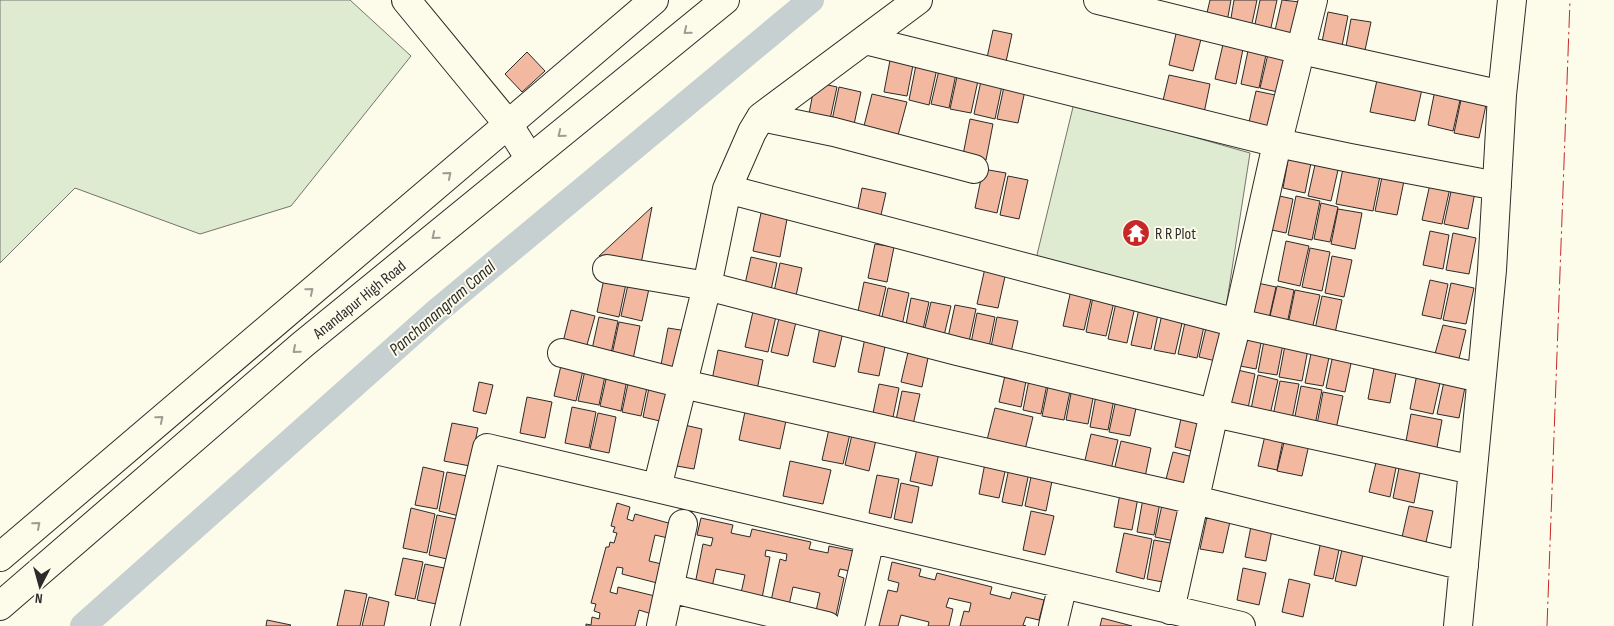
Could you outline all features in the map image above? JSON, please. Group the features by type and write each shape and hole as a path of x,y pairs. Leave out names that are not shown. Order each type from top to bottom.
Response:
{"street":[{"path":"406,0 508,124 530,159"},
{"name":"Anandapur High Road","path":"0,606 302,345 725,0"},
{"path":"657,488 707,286 727,189 752,132 761,117 918,0"},
{"path":"1098,0 1301,50 1502,95"},
{"path":"1170,610 1214,413 1313,0"},
{"path":"1458,626 1492,270 1502,95 1512,0"},
{"path":"0,557 508,124 648,2"},
{"path":"865,40 1278,143 1496,186"},
{"path":"761,117 834,132 974,169"},
{"path":"727,189 1237,323 1481,378"},
{"path":"607,269 707,286 957,351 1214,413 1473,470"},
{"path":"562,353 683,384 1195,500 1464,566"},
{"path":"446,626 487,448 1242,626"},
{"path":"661,626 683,524"},
{"path":"850,626 870,539"},
{"path":"1053,626 1063,584"},
{"path":"669,588 827,626"}],"green space":[{"path":"0,0 350,0 411,56 291,206 200,234 75,188 0,263"},
{"path":"1074,103 1250,153 1225,314 1034,267"}],"building":[{"path":"1210,0 1231,0 1227,22 1206,17"},
{"path":"1234,0 1257,0 1251,28 1230,24"},
{"path":"1260,0 1277,0 1270,32 1254,29"},
{"path":"1282,0 1300,2 1292,39 1274,35"},
{"path":"1328,12 1348,16 1341,51 1321,47"},
{"path":"1351,19 1371,22 1364,55 1345,52"},
{"path":"1178,25 1203,31 1193,71 1169,65"},
{"path":"993,30 1012,34 1004,71 985,67"},
{"path":"1224,40 1244,44 1236,84 1215,79"},
{"path":"1249,46 1267,50 1259,88 1241,84"},
{"path":"527,52 545,71 522,92 505,74"},
{"path":"1268,54 1289,58 1282,93 1260,88"},
{"path":"891,55 914,60 907,96 884,92"},
{"path":"917,60 938,64 929,105 909,100"},
{"path":"940,66 957,69 949,108 931,104"},
{"path":"958,72 979,76 971,113 950,109"},
{"path":"1169,75 1210,84 1203,118 1161,109"},
{"path":"982,76 1003,81 995,119 974,114"},
{"path":"1377,80 1422,89 1415,121 1370,112"},
{"path":"815,82 837,87 829,124 808,119"},
{"path":"1005,82 1026,86 1018,123 997,119"},
{"path":"839,87 861,92 853,129 831,125"},
{"path":"1435,90 1461,96 1453,131 1428,125"},
{"path":"1256,91 1280,96 1272,136 1247,131"},
{"path":"872,94 907,102 897,139 863,130"},
{"path":"1462,95 1487,100 1479,138 1454,133"},
{"path":"970,119 993,124 986,160 963,155"},
{"path":"1290,149 1313,153 1305,193 1283,188"},
{"path":"1317,156 1340,161 1331,201 1308,196"},
{"path":"1344,163 1381,171 1373,211 1336,204"},
{"path":"983,169 1006,173 997,213 975,208"},
{"path":"1383,172 1405,176 1397,215 1375,211"},
{"path":"1008,176 1028,180 1019,219 1000,215"},
{"path":"1430,184 1450,188 1442,224 1422,220"},
{"path":"1452,187 1475,192 1468,229 1444,224"},
{"path":"862,188 886,193 878,228 855,223"},
{"path":"1275,195 1293,199 1286,233 1267,229"},
{"path":"1296,196 1320,201 1312,240 1288,235"},
{"path":"1321,203 1338,207 1330,242 1314,239"},
{"path":"652,207 641,264 599,256"},
{"path":"1338,209 1362,213 1355,249 1331,244"},
{"path":"761,213 787,219 780,257 753,251"},
{"path":"1430,231 1449,235 1443,269 1423,265"},
{"path":"1453,233 1476,238 1469,274 1446,270"},
{"path":"1286,241 1309,246 1300,286 1278,281"},
{"path":"875,244 894,247 887,282 868,278"},
{"path":"1310,248 1330,252 1322,291 1302,287"},
{"path":"1332,256 1352,260 1344,297 1325,293"},
{"path":"751,257 777,263 769,299 743,293"},
{"path":"780,263 802,268 794,305 772,301"},
{"path":"985,268 1006,272 998,308 977,304"},
{"path":"605,274 627,279 619,317 597,312"},
{"path":"629,280 650,284 642,321 621,316"},
{"path":"1430,280 1448,284 1441,319 1422,315"},
{"path":"864,282 886,287 877,326 856,321"},
{"path":"1253,282 1276,287 1268,323 1245,318"},
{"path":"1451,283 1474,288 1466,324 1443,320"},
{"path":"1277,286 1294,290 1286,329 1268,325"},
{"path":"888,288 909,293 901,330 880,326"},
{"path":"1071,290 1092,295 1084,330 1063,326"},
{"path":"1295,290 1320,295 1311,334 1287,329"},
{"path":"1322,296 1342,300 1334,338 1314,334"},
{"path":"1093,297 1114,302 1106,336 1086,332"},
{"path":"911,298 929,302 922,334 905,330"},
{"path":"1117,298 1136,302 1127,343 1108,339"},
{"path":"931,302 951,306 943,340 923,336"},
{"path":"1140,304 1159,309 1151,349 1131,345"},
{"path":"955,305 976,309 968,346 947,342"},
{"path":"754,307 777,312 768,352 745,347"},
{"path":"571,310 595,316 585,352 562,346"},
{"path":"977,313 995,317 988,352 970,348"},
{"path":"1162,314 1183,319 1175,354 1154,350"},
{"path":"599,317 618,321 610,358 591,354"},
{"path":"997,317 1018,321 1010,357 990,352"},
{"path":"779,318 796,322 788,356 771,352"},
{"path":"1186,318 1205,322 1197,358 1178,354"},
{"path":"619,322 640,326 632,364 611,359"},
{"path":"1207,324 1227,328 1220,362 1199,357"},
{"path":"1443,325 1466,330 1457,367 1433,361"},
{"path":"820,327 843,332 835,367 813,362"},
{"path":"668,328 687,331 679,373 660,370"},
{"path":"1241,329 1263,333 1256,369 1235,365"},
{"path":"866,333 887,337 879,376 858,372"},
{"path":"1265,336 1284,339 1277,375 1258,372"},
{"path":"1286,340 1309,344 1302,381 1279,377"},
{"path":"1313,344 1331,348 1323,386 1305,383"},
{"path":"909,348 929,353 922,387 901,382"},
{"path":"718,350 763,360 756,395 711,385"},
{"path":"1334,350 1353,354 1345,392 1326,388"},
{"path":"1376,358 1398,363 1390,403 1368,399"},
{"path":"562,361 584,366 576,401 554,396"},
{"path":"586,366 606,371 599,405 578,401"},
{"path":"1233,369 1255,374 1247,413 1224,408"},
{"path":"1418,369 1442,374 1433,414 1410,409"},
{"path":"608,370 628,374 621,411 600,406"},
{"path":"1006,371 1027,376 1021,407 999,402"},
{"path":"630,374 649,378 641,416 622,412"},
{"path":"1030,375 1048,379 1041,414 1023,410"},
{"path":"1258,375 1278,380 1269,419 1250,414"},
{"path":"1050,377 1072,382 1064,420 1042,416"},
{"path":"1445,377 1466,382 1459,418 1437,414"},
{"path":"651,378 672,383 664,422 643,417"},
{"path":"1280,381 1299,384 1291,424 1272,421"},
{"path":"479,382 493,385 486,414 473,411"},
{"path":"1073,383 1095,388 1088,424 1066,420"},
{"path":"879,384 899,388 892,422 872,418"},
{"path":"1301,386 1322,390 1314,430 1293,426"},
{"path":"1097,390 1115,394 1108,430 1090,427"},
{"path":"902,391 920,394 912,429 895,425"},
{"path":"1323,392 1343,396 1335,434 1316,430"},
{"path":"1117,395 1138,399 1130,436 1109,432"},
{"path":"527,397 552,402 545,438 520,433"},
{"path":"572,407 596,412 589,448 565,443"},
{"path":"746,407 787,416 780,449 739,440"},
{"path":"995,408 1033,417 1024,454 986,444"},
{"path":"1183,409 1208,414 1200,453 1175,447"},
{"path":"598,413 616,417 609,453 590,449"},
{"path":"1411,414 1442,420 1435,458 1404,452"},
{"path":"831,420 852,425 843,464 822,460"},
{"path":"452,423 478,428 470,466 444,461"},
{"path":"680,424 702,429 694,469 671,465"},
{"path":"854,426 878,431 869,471 845,465"},
{"path":"1266,431 1284,435 1277,470 1258,466"},
{"path":"1091,434 1118,440 1110,474 1083,469"},
{"path":"1286,434 1310,440 1302,476 1277,471"},
{"path":"1121,441 1151,448 1144,482 1113,475"},
{"path":"918,444 940,448 932,486 910,481"},
{"path":"1173,452 1197,458 1188,493 1164,487"},
{"path":"1378,454 1398,458 1390,497 1369,492"},
{"path":"986,458 1007,463 999,498 979,494"},
{"path":"1401,458 1422,463 1414,503 1393,498"},
{"path":"790,461 831,470 823,504 783,496"},
{"path":"1010,463 1030,468 1022,506 1002,502"},
{"path":"423,467 444,472 437,509 415,505"},
{"path":"1033,467 1054,471 1046,511 1025,506"},
{"path":"447,472 467,476 459,516 439,511"},
{"path":"877,475 899,479 891,518 869,513"},
{"path":"901,483 919,487 912,523 894,519"},
{"path":"1121,488 1139,492 1132,530 1114,527"},
{"path":"1144,493 1161,497 1154,535 1137,532"},
{"path":"1164,496 1187,501 1179,542 1155,537"},
{"path":"617,503 630,507 627,519 633,521 635,514 676,525 672,539 655,535 649,561 666,565 661,584 622,574 623,568 617,567 610,592 617,594 618,587 659,597 655,615 639,610 635,626 586,626 586,624 591,625 592,617 599,619 600,613 594,611 596,604 591,603 606,547 609,547 610,542 614,543 617,533 613,532 615,527 611,526"},
{"path":"1409,506 1433,511 1424,551 1400,546"},
{"path":"411,508 435,514 427,553 403,548"},
{"path":"1031,511 1054,516 1045,555 1023,550"},
{"path":"1208,512 1231,517 1223,553 1200,549"},
{"path":"437,515 456,519 447,559 429,555"},
{"path":"701,518 733,525 731,533 750,537 752,529 811,542 809,549 828,553 829,546 858,552 854,572 840,569 838,576 844,578 836,615 816,611 820,593 793,587 789,605 771,601 780,559 786,561 787,554 766,550 765,556 770,557 762,598 741,593 745,575 716,569 712,587 695,584 703,544 711,546 713,538 697,535"},
{"path":"1252,521 1273,525 1266,561 1245,557"},
{"path":"1124,533 1152,539 1144,579 1116,572"},
{"path":"1154,540 1176,544 1168,583 1147,579"},
{"path":"1321,541 1340,545 1333,579 1314,575"},
{"path":"1343,545 1364,550 1356,586 1335,581"},
{"path":"403,558 423,562 415,599 395,595"},
{"path":"892,562 921,569 919,576 935,580 937,573 992,587 990,594 1010,599 1012,592 1044,600 1039,620 1026,617 1023,625 1026,626 960,626 964,611 969,612 971,603 949,598 946,607 953,609 949,626 928,626 929,622 901,615 898,626 879,626 888,590 897,592 899,583 888,580"},
{"path":"425,564 444,568 436,604 417,600"},
{"path":"1243,568 1266,573 1259,605 1237,600"},
{"path":"1289,579 1310,584 1303,617 1282,612"},
{"path":"345,590 367,594 360,626 337,626"},
{"path":"369,597 389,602 384,626 362,626"},
{"path":"1102,618 1132,626 1100,626"},
{"path":"267,620 291,625 266,626"}],"waterway":[{"name":"Panchanangram Canal","path":"83,626 436,312 811,0"}],"power":[{"path":"1547,626 1570,0"}],"place":[{"name":"R R Plot","path":"1136,233"}]}
